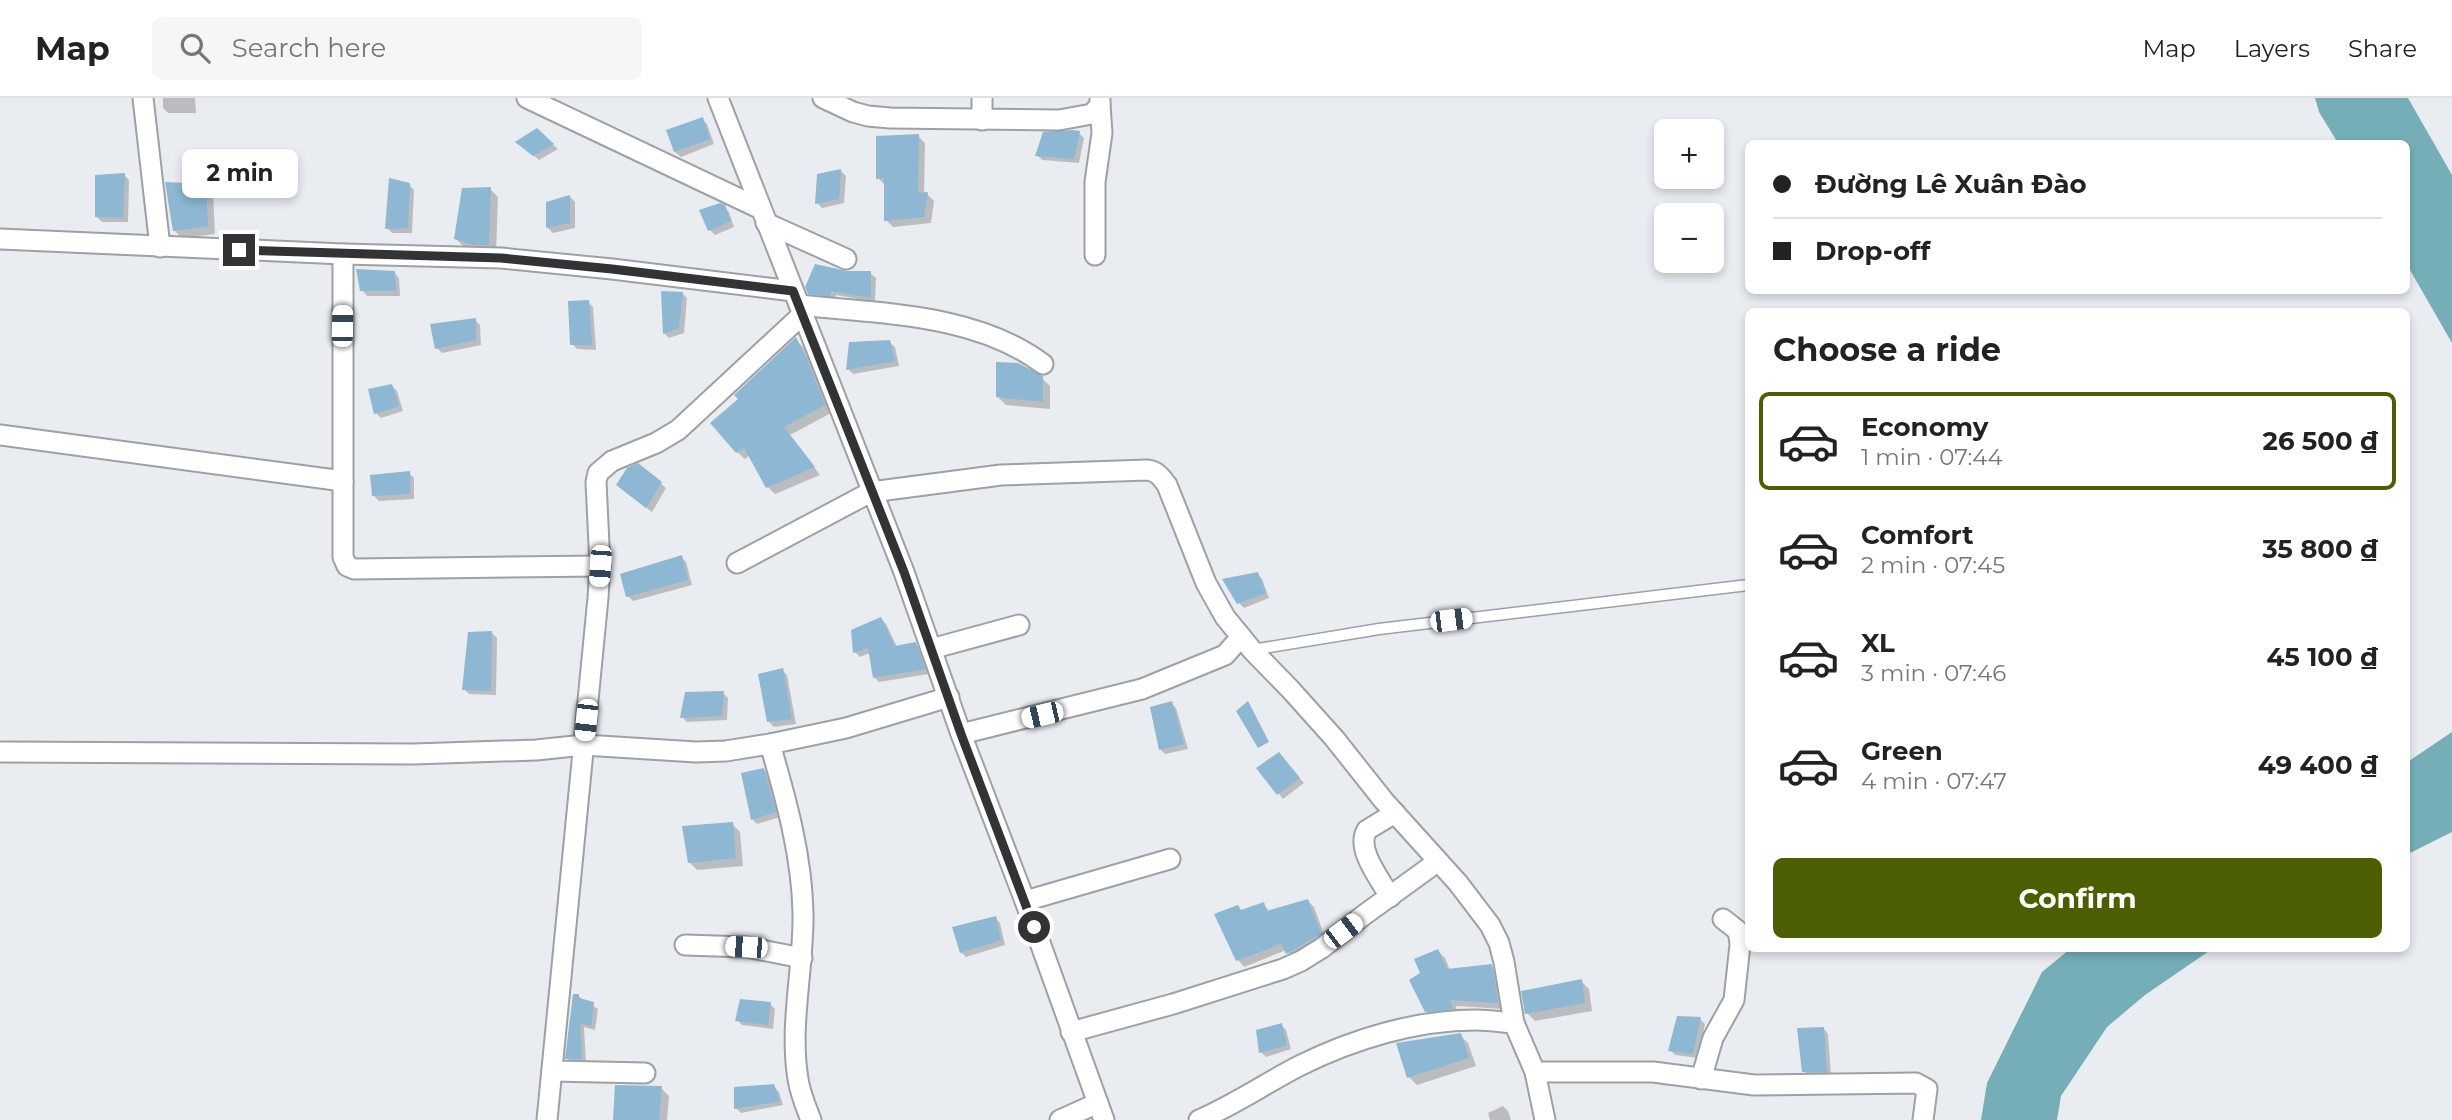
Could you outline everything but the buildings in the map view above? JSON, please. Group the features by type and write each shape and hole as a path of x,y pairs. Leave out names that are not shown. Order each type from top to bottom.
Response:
{"street":[{"path":"143,98 160,247"},
{"path":"527,98 764,216 846,260"},
{"path":"718,98 904,572 1101,1112 1060,1120"},
{"path":"823,98 854,105 868,116 982,120 1059,120 1092,114 1100,102"},
{"path":"982,98 982,120"},
{"path":"1096,255 1096,181 1102,133 1100,102"},
{"path":"0,239 501,258 612,269 798,304 951,323 1007,341 1025,350 1043,364"},
{"path":"343,254 342,481 344,561 350,569 600,566"},
{"path":"547,1120 600,566 596,482 598,473 612,461 656,443 678,430 798,304"},
{"path":"0,435 342,481"},
{"path":"737,563 872,492 1001,475 1153,471 1167,485 1212,595 1225,617 1334,738 1395,813 1458,883 1490,925 1499,943 1514,1023 1535,1072 1545,1120"},
{"path":"931,649 1019,625"},
{"path":"961,734 1142,689 1247,644"},
{"path":"0,752 414,754 536,750 584,745 696,752 770,744 846,728 949,698"},
{"path":"770,744 786,798 802,887 802,958 794,1026 797,1078 811,1120"},
{"path":"1390,897 1367,856 1363,842 1367,830 1395,813"},
{"path":"1025,901 1170,859"},
{"path":"1071,1032 1283,970 1322,948 1437,862"},
{"path":"1701,1079 1713,1038 1734,999 1739,936 1737,930 1723,919"},
{"path":"685,945 746,947 802,958"},
{"path":"1199,1120 1300,1065 1378,1035 1430,1023 1477,1020 1514,1023"},
{"path":"552,1071 645,1073"},
{"path":"1535,1072 1641,1072 1754,1085 1916,1083 1927,1089 1923,1120"}],"lane":[{"path":"1247,644 1745,585"}],"water":[{"path":"2315,98 2408,98 2452,175 2452,343 2410,270 2410,140 2336,140 2319,112"},
{"path":"2452,732 2452,832 2410,853 2410,760"},
{"path":"2066,952 2208,952 2145,995 2107,1027 2061,1096 2057,1120 1981,1120 1987,1083 2042,972"}],"route":[{"path":"239,250 501,258 793,291 904,572 961,734 1034,927"}]}
